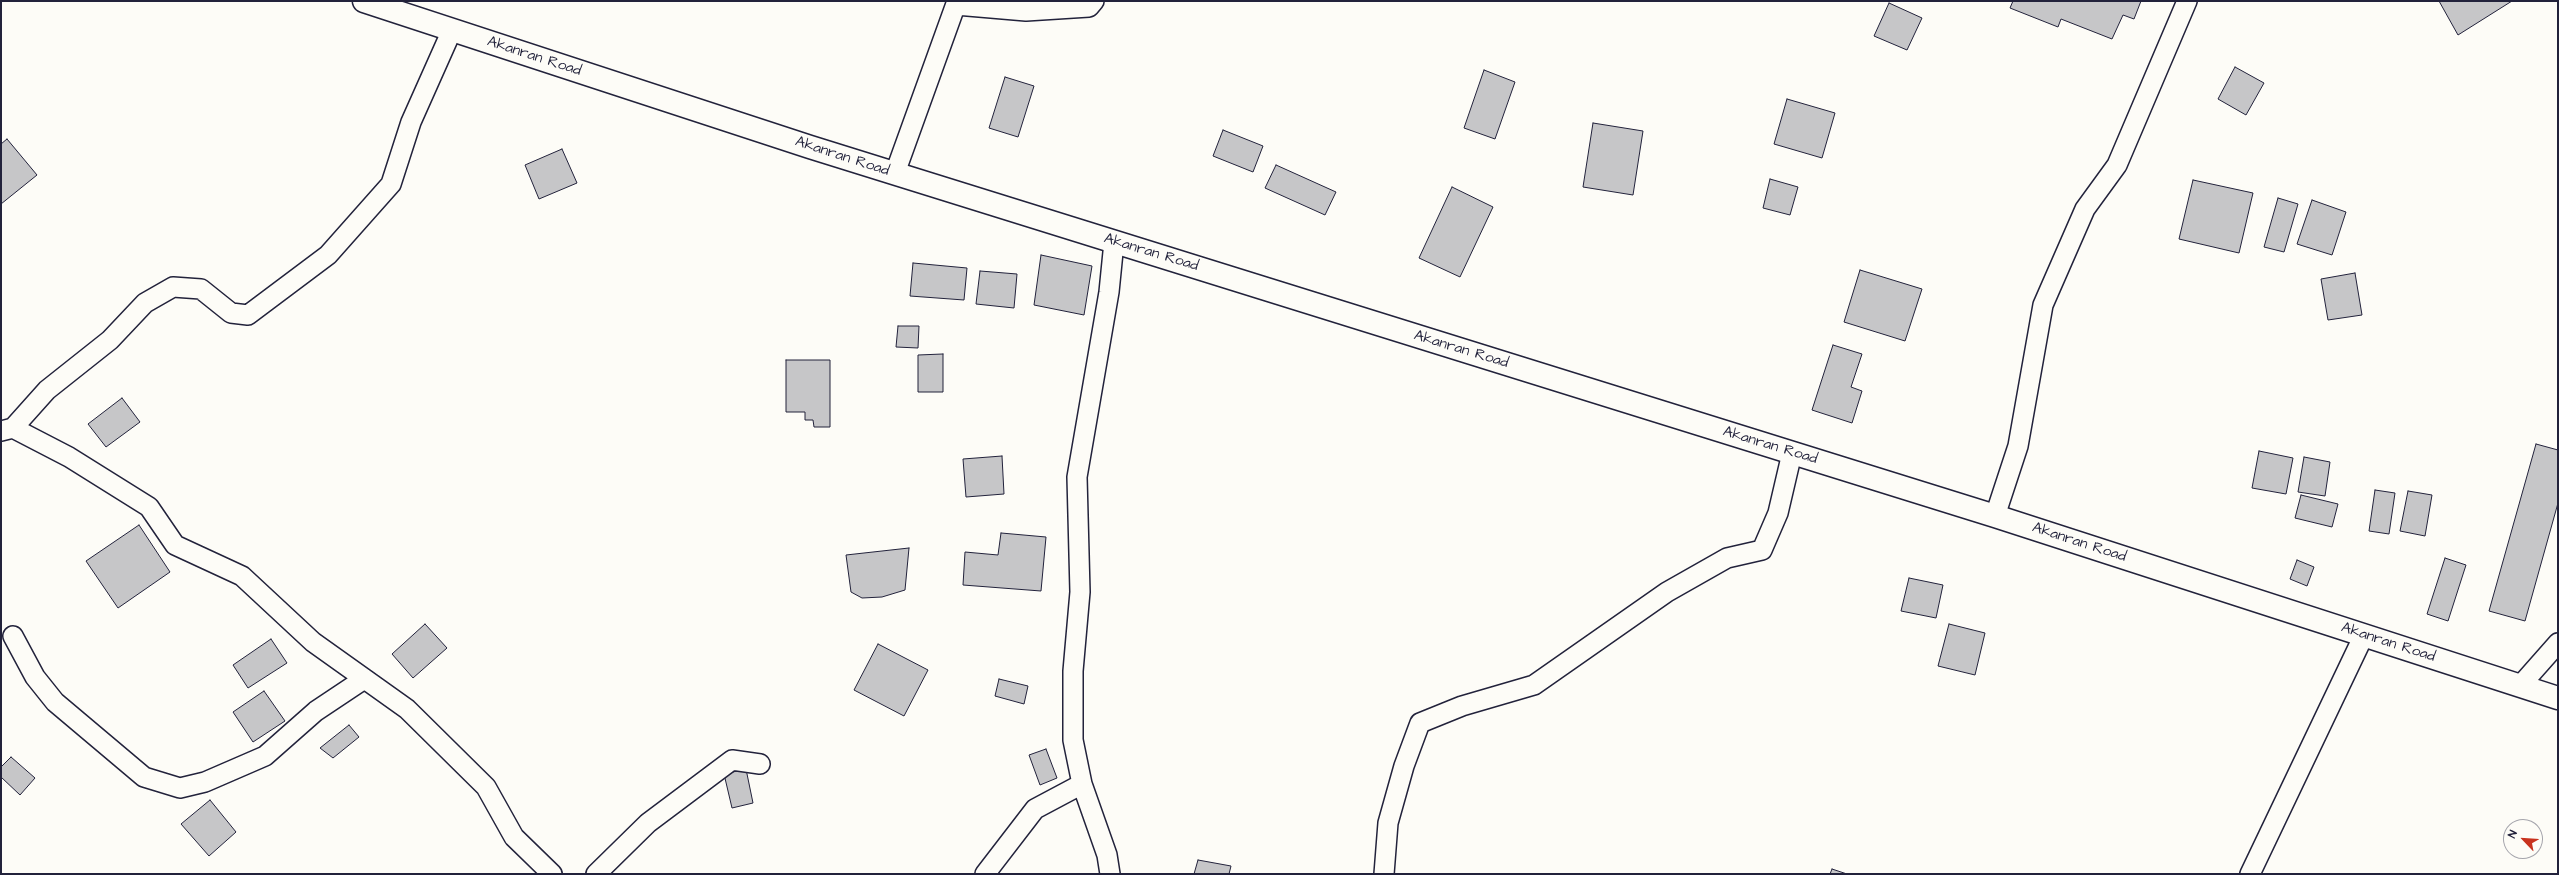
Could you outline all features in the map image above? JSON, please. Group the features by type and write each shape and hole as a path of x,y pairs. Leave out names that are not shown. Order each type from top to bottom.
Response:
{"main road":[{"name":"Akanran Road","path":"364,1 895,173 1995,516 2558,698"}],"street":[{"path":"895,173 957,3 1026,11 1089,7 1094,1"},
{"path":"1995,516 2018,446 2042,305 2085,209 2117,165 2187,1"},
{"path":"452,30 411,122 390,184 328,255 248,315 231,313 201,289 173,287 145,303 110,340 47,390 7,429 69,457 149,507 175,546 242,576 313,642 406,709 486,787 514,837 552,874"},
{"path":"1110,874 1107,855 1082,784 1072,740 1073,671 1080,592 1077,477 1109,292 1114,242"},
{"path":"1384,874 1388,823 1404,766 1420,723 1462,706 1534,685 1667,592 1727,558 1762,550 1778,513 1792,453"},
{"path":"2250,874 2364,635"},
{"path":"14,636 36,677 55,702 144,777 180,788 204,782 265,756 316,711 364,679"},
{"path":"2520,686 2558,643"},
{"path":"596,874 648,823 732,760 760,764"},
{"path":"985,874 1035,808 1082,784"}],"building":[{"path":"2013,1 2141,1 2134,19 2123,15 2112,39 2061,19 2058,27 2010,8"},
{"path":"2439,1 2512,1 2458,35"},
{"path":"1889,3 1922,18 1907,50 1874,36"},
{"path":"2235,67 2264,83 2246,115 2218,99"},
{"path":"1484,70 1515,82 1495,139 1464,128"},
{"path":"1005,77 1034,86 1018,137 989,128"},
{"path":"1787,99 1835,113 1822,158 1774,144"},
{"path":"1593,123 1643,131 1633,195 1583,187"},
{"path":"1223,130 1263,146 1253,172 1213,156"},
{"path":"7,139 37,175 1,204 1,144"},
{"path":"562,149 577,183 539,199 525,165"},
{"path":"1276,165 1336,192 1325,215 1265,188"},
{"path":"1770,179 1798,187 1790,215 1763,208"},
{"path":"2193,180 2253,193 2239,253 2179,239"},
{"path":"1452,187 1493,207 1460,277 1419,258"},
{"path":"2278,198 2298,204 2284,252 2264,247"},
{"path":"2312,200 2346,212 2332,255 2297,244"},
{"path":"1041,255 1092,266 1084,315 1034,305"},
{"path":"913,263 967,268 964,300 910,296"},
{"path":"1860,270 1922,289 1905,341 1844,322"},
{"path":"980,271 1017,274 1014,308 976,304"},
{"path":"2355,273 2362,315 2328,320 2321,279"},
{"path":"898,326 919,326 918,348 896,347"},
{"path":"1833,345 1862,354 1851,387 1862,391 1852,423 1812,410"},
{"path":"943,354 943,392 918,392 918,355"},
{"path":"786,360 830,360 830,427 814,427 813,420 805,420 805,412 786,412"},
{"path":"122,398 140,422 106,447 88,424"},
{"path":"2536,444 2558,450 2558,503 2525,621 2489,611"},
{"path":"2259,451 2293,458 2286,494 2252,488"},
{"path":"1002,456 1004,494 966,497 963,459"},
{"path":"2304,457 2330,462 2325,496 2298,492"},
{"path":"2375,490 2395,493 2389,534 2369,531"},
{"path":"2408,491 2432,495 2425,536 2400,531"},
{"path":"2301,495 2338,504 2332,527 2295,518"},
{"path":"139,525 170,572 118,608 86,561"},
{"path":"1001,533 1046,537 1041,591 963,585 965,552 998,555"},
{"path":"909,548 905,590 882,597 862,598 851,592 846,555"},
{"path":"2445,558 2466,565 2448,621 2427,614"},
{"path":"2297,560 2314,567 2307,586 2290,579"},
{"path":"1909,578 1943,585 1936,618 1901,611"},
{"path":"425,624 447,648 413,678 392,654"},
{"path":"1949,624 1985,633 1975,675 1938,666"},
{"path":"271,639 287,663 248,688 233,665"},
{"path":"878,644 928,670 904,716 854,690"},
{"path":"999,679 1028,686 1024,704 995,696"},
{"path":"264,691 285,721 253,742 233,712"},
{"path":"349,725 359,737 333,758 320,748"},
{"path":"1046,749 1057,778 1040,785 1029,755"},
{"path":"11,757 35,778 20,795 1,777 1,767"},
{"path":"746,769 753,803 732,808 724,774"},
{"path":"210,800 236,832 209,856 181,824"},
{"path":"1198,860 1231,866 1229,874 1194,874"},
{"path":"1832,869 1847,874 1830,874"}]}
